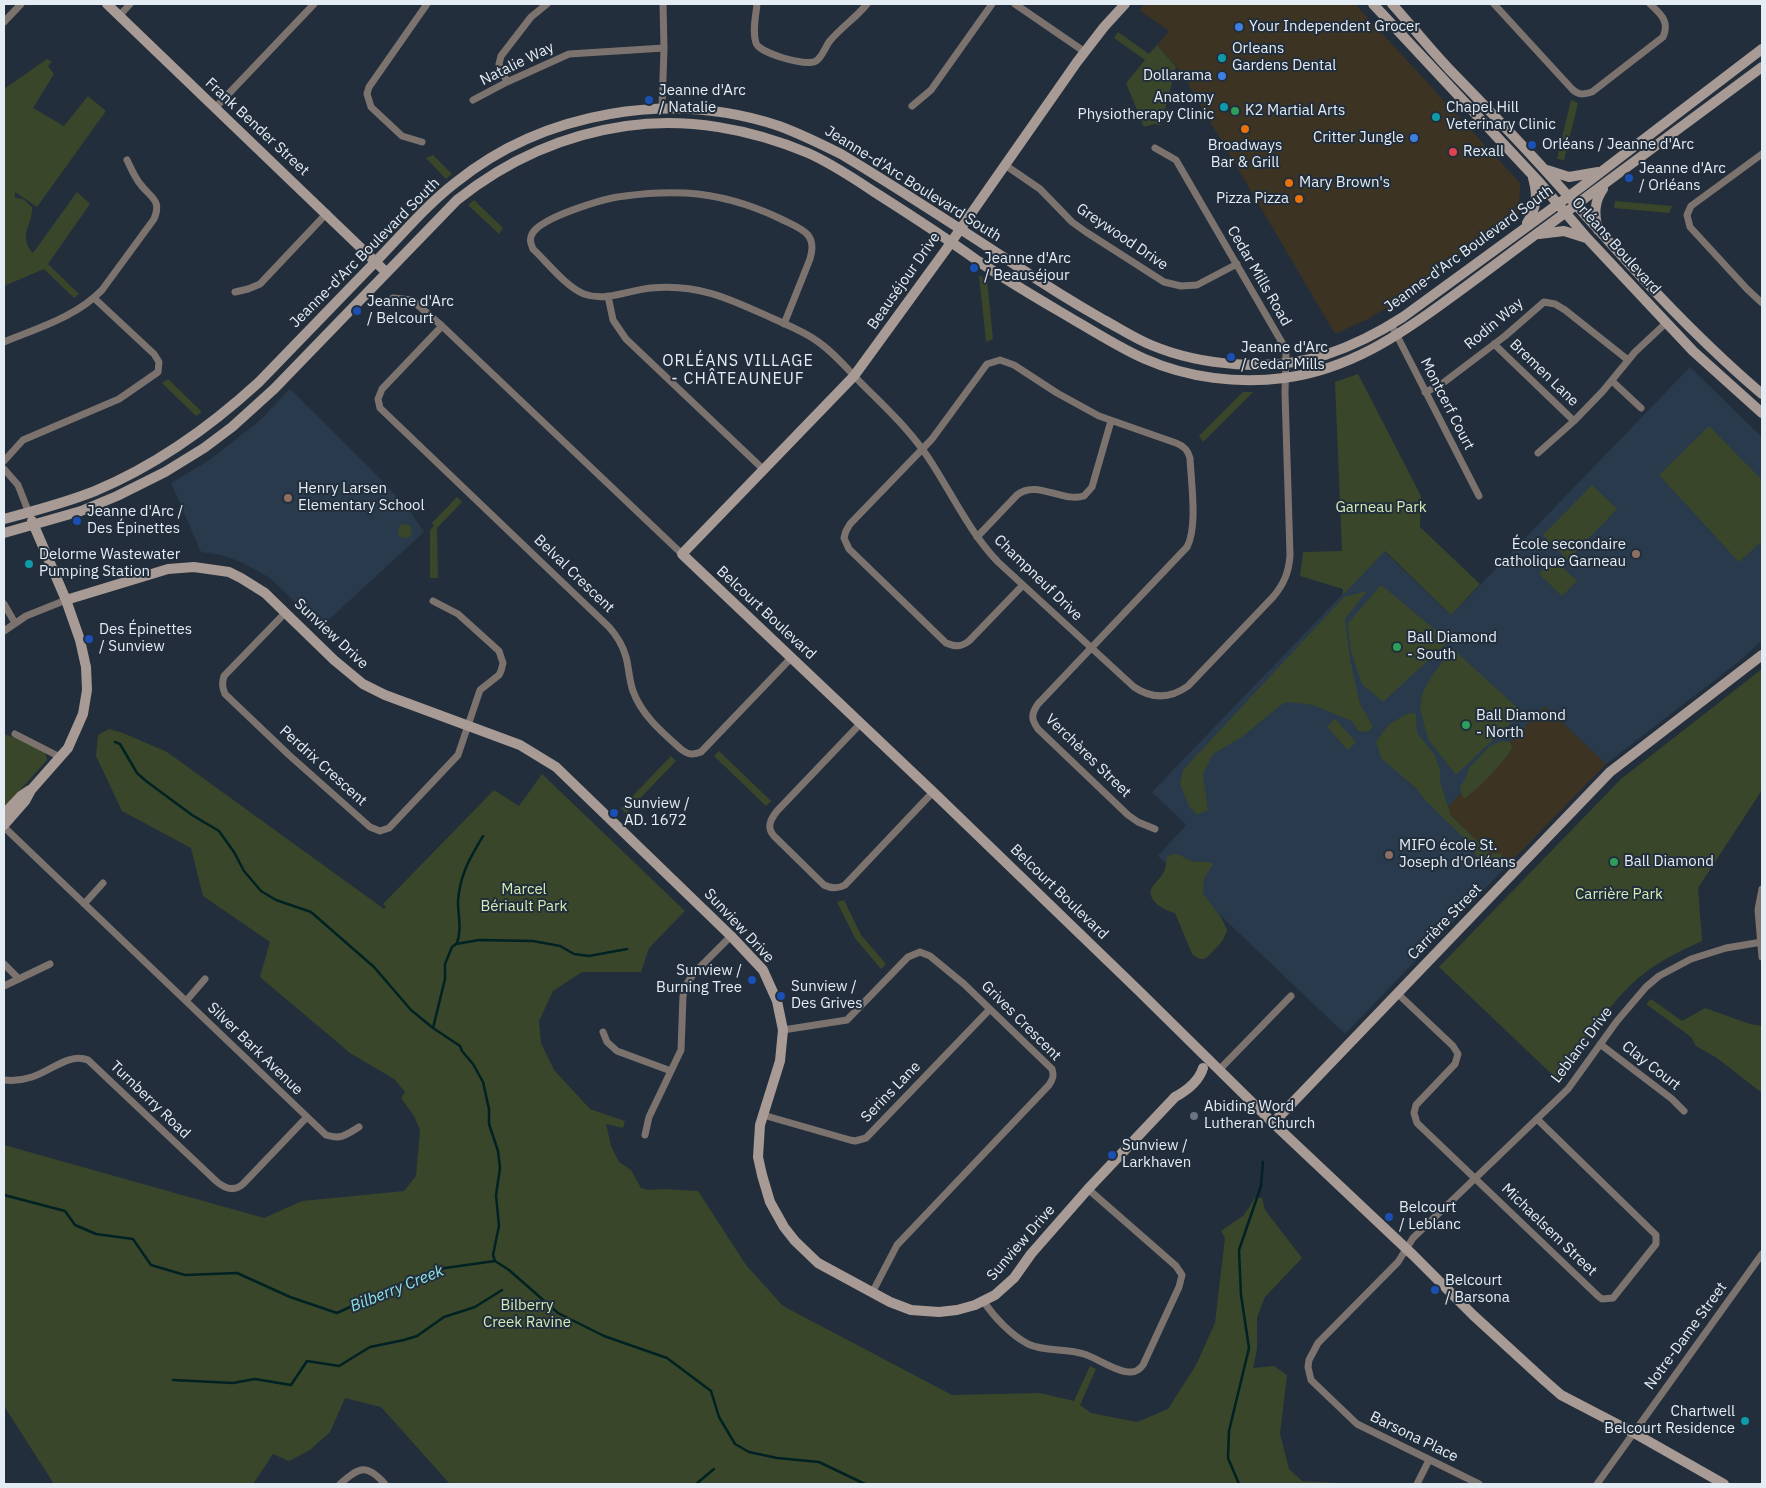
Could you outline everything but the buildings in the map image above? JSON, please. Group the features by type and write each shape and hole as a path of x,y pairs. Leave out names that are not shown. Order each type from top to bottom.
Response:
{"main road":[{"name":"Frank Bender Street","path":"107,4 327,213 386,272"},
{"name":"Beauséjour Drive","path":"682,554 854,376 951,242 1084,52 1125,4"},
{"name":"Orléans Boulevard","path":"1373,4 1558,203 1587,238 1666,323 1693,351 1762,412"},
{"name":"Orléans Boulevard","path":"1392,4 1449,69 1543,168 1598,231 1698,335 1762,394"},
{"path":"1410,45 1420,35"},
{"name":"Jeanne-d'Arc Boulevard South","path":"4,519 62,503 111,484 158,459 200,432 259,382 445,192 479,165 545,132 580,120 623,112 662,109 699,110 778,126 816,141 868,171 1065,297 1150,344 1183,355 1224,364 1286,363 1324,355 1391,324 1440,291 1601,172 1762,49"},
{"name":"Jeanne-d'Arc Boulevard South","path":"4,533 81,511 117,496 166,472 204,448 239,421 274,389 457,200 483,180 503,168 542,148 578,136 614,128 650,124 688,124 726,128 786,144 810,154 849,175 982,263 1056,309 1117,345 1145,359 1183,373 1222,379 1259,380 1286,378 1333,367 1397,336 1610,181 1762,67"},
{"path":"1543,168 1555,174 1569,177 1601,172"},
{"path":"1523,228 1534,211 1537,202 1537,192 1532,175"},
{"path":"1598,231 1595,214 1596,201 1610,181"},
{"path":"1533,236 1564,231 1587,238"},
{"path":"4,826 25,801 31,790 60,757 76,732 83,714 87,678 84,654 66,600 29,513"},
{"name":"Belcourt Boulevard","path":"682,554 792,657 1138,990 1207,1065 1219,1070 1407,1249 1473,1315 1562,1395 1724,1484"},
{"name":"Sunview Drive","path":"66,600 168,569 194,567 229,572 265,593 354,678 363,684 385,695 520,745 556,767 753,958 770,982 777,1000 783,1030 780,1061 760,1125 760,1166 770,1202 784,1227 795,1241 818,1263 901,1307 929,1312 957,1310 984,1302 995,1295 1014,1278 1031,1254 1088,1189 1175,1097 1183,1093 1201,1076 1207,1065"},
{"name":"Carrière Street","path":"1273,1122 1610,772 1762,655"},
{"path":"4,814 21,796 31,790"}],"street":[{"path":"4,22 21,4"},
{"path":"120,15 130,4"},
{"path":"215,108 314,4"},
{"path":"422,142 402,136 372,107 367,94 369,87 427,4"},
{"path":"507,82 500,64 501,56 531,17 547,4"},
{"path":"662,109 663,4"},
{"path":"757,4 754,36 758,47 765,52 804,63 812,63 818,60 829,42 867,4"},
{"path":"912,106 931,90 992,4"},
{"path":"1015,4 1084,52"},
{"path":"1494,4 1572,89 1577,93 1585,94 1592,92 1663,37 1666,31 1666,22 1662,14 1650,4"},
{"name":"Natalie Way","path":"474,100 507,82 569,54 664,48"},
{"name":"Cedar Mills Road","path":"1156,148 1176,160 1284,346 1286,353 1286,378"},
{"path":"1762,154 1691,206 1687,215 1690,227 1762,303"},
{"path":"4,342 64,317 94,298 102,290 154,219 157,205 154,198 140,185 127,160"},
{"name":"Greywood Drive","path":"1005,165 1040,189 1072,222 1164,282 1180,286 1197,285 1236,264"},
{"name":"Champneuf Drive","path":"784,324 810,259 813,249 812,241 806,231 745,204 687,193 660,192 622,196 570,211 539,226 532,235 530,242 533,249 576,289 584,293 593,296 608,296 651,288 693,289 728,298 814,339 854,376 923,448 986,551 1142,692 1151,696 1171,696 1188,686 1279,590 1287,574 1290,555 1286,378"},
{"path":"235,292 248,290 260,284 327,213"},
{"path":"608,296 613,320 626,339 764,470"},
{"path":"4,462 23,440 119,399 158,372 158,362 154,354 94,298"},
{"name":"Belcourt Boulevard","path":"393,298 412,300 442,326 682,554"},
{"name":"Rodin Way","path":"1425,392 1438,386 1494,344 1538,305 1544,302 1550,302 1565,310 1628,360"},
{"path":"1538,453 1574,421 1612,382 1628,360 1666,323"},
{"name":"Montcerf Court","path":"1391,324 1479,496"},
{"name":"Belval Crescent","path":"442,326 382,389 378,398 380,408 609,627 615,634 624,652 632,690 638,702 645,714 675,744 688,754 702,752 792,657"},
{"name":"Bremen Lane","path":"1494,344 1574,421"},
{"path":"1023,585 969,641 959,646 952,646 946,643 849,549 844,538 850,524 923,448 987,364 1000,360 1014,365 1057,393 1110,421 1183,446 1190,458 1192,533 1190,541 1182,553 1091,647"},
{"path":"1612,382 1641,408"},
{"path":"977,537 1024,490 1037,490 1070,498 1084,496 1092,487 1110,421"},
{"path":"4,469 18,486 29,513"},
{"path":"4,631 26,616 66,600"},
{"path":"433,601 458,614 499,651 502,657 501,671 499,675 480,690 468,726"},
{"path":"4,604 15,623"},
{"name":"Perdrix Crescent","path":"286,612 224,676 222,688 225,694 289,755 374,830 380,831 389,828 454,760 458,755 468,726"},
{"name":"Verchères Street","path":"1091,647 1038,704 1034,710 1032,721 1038,729 1128,814 1138,822 1155,829"},
{"path":"861,723 777,811 769,824 769,829 775,837 824,885 837,889 845,885 933,792"},
{"path":"15,734 60,757"},
{"name":"Silver Bark Avenue","path":"4,826 306,1118 326,1135 335,1138 345,1136 359,1126"},
{"path":"84,904 103,883"},
{"path":"1762,889 1758,910 1762,957"},
{"path":"645,1135 649,1116 680,1050 683,996 686,985 694,973 731,936"},
{"name":"Leblanc Drive","path":"1407,1249 1413,1238 1474,1177 1568,1089 1600,1044 1646,987 1674,967 1706,954 1726,948 1761,942"},
{"name":"Grives Crescent","path":"783,1030 847,1020 908,957 920,952 930,956 947,969 1048,1064 1054,1074 1052,1080 897,1245 872,1293"},
{"path":"4,964 19,979"},
{"path":"4,986 50,964"},
{"name":"Silver Bark Avenue","path":"186,1001 205,979"},
{"name":"Michaelsem Street","path":"1398,993 1453,1046 1458,1054 1455,1064 1416,1105 1414,1109 1417,1122 1598,1296 1602,1299 1608,1299 1617,1295 1656,1244 1656,1236 1537,1118"},
{"path":"1219,1070 1291,996"},
{"name":"Serins Lane","path":"763,1115 850,1140 866,1138 990,1009"},
{"path":"603,1032 607,1042 617,1051 671,1072"},
{"name":"Clay Court","path":"1600,1044 1672,1099 1684,1111"},
{"name":"Turnberry Road","path":"4,1080 33,1077 74,1058 84,1058 92,1062 181,1150 224,1188 236,1189 262,1164"},
{"name":"Silver Bark Avenue","path":"262,1164 306,1118"},
{"path":"984,1302 991,1312 1026,1343 1041,1348 1074,1351 1125,1372 1140,1369 1179,1287 1182,1275 1176,1266 1088,1189"},
{"name":"Barsona Place","path":"1407,1249 1398,1262 1318,1343 1309,1360 1308,1367 1311,1380 1357,1424 1479,1484"},
{"name":"Notre-Dame Street","path":"1597,1484 1762,1254"},
{"path":"1417,1484 1429,1460"},
{"path":"340,1484 358,1471 367,1469 374,1472 385,1484"}],"shaded area":[{"path":"1145,4 1355,4 1520,183 1519,214 1388,307 1368,319 1335,334 1181,72 1157,45 1169,31 1139,10"},
{"path":"1690,367 1762,437 1762,640 1742,659 1606,764 1545,706 1445,810 1505,868 1345,1034 1158,856 1186,825 1152,792 1384,551 1451,615"},
{"name":"Henry Larsen Elementary School","path":"290,389 372,470 412,514 424,532 321,627 270,578 241,562 221,555 201,552 171,483 208,461 258,422"},
{"path":"1545,706 1606,764 1505,868 1444,810"}],"green space":[{"path":"1118,32 1149,54 1157,45 1176,67 1161,125 1154,124 1144,127 1126,83 1145,60 1114,38"},
{"path":"47,59 52,62 48,66 54,74 33,108 64,126 88,96 106,111 37,207 15,192 15,198 23,199 32,207 26,241 33,253 77,192 90,204 48,264 79,294 74,298 44,269 4,286 4,89"},
{"path":"1571,100 1578,103 1564,160 1557,159"},
{"path":"433,155 452,174 446,179 426,158"},
{"path":"474,200 503,228 499,234 468,205"},
{"path":"1615,201 1672,206 1669,213 1614,208"},
{"path":"979,275 987,280 993,339 986,342"},
{"path":"1542,365 1553,376 1546,382 1535,372"},
{"name":"Garneau Park","path":"1358,374 1421,496 1420,527 1480,584 1451,615 1385,551 1343,595 1343,589 1300,576 1303,552 1342,551 1335,382"},
{"path":"168,379 202,412 196,416 162,383"},
{"path":"1243,392 1253,392 1203,442 1199,436"},
{"path":"1709,426 1762,480 1762,541 1739,562 1659,475"},
{"path":"1592,485 1617,509 1568,560 1543,535"},
{"path":"457,497 462,502 437,528 438,578 430,578 430,530 434,526 432,523"},
{"path":"402,524 408,524 412,531 408,538 402,538 398,534 398,528"},
{"path":"1554,559 1577,581 1562,596 1539,574"},
{"name":"Ball Diamond - South","path":"1381,585 1449,641 1383,702 1362,684 1351,652 1348,623"},
{"path":"1367,591 1345,619 1350,659 1360,704 1373,727 1367,732 1358,731 1352,721 1313,705 1288,702 1281,705 1242,737 1213,754 1203,774 1208,810 1197,815 1189,806 1180,784 1183,770 1344,597"},
{"name":"Ball Diamond - North","path":"1453,649 1522,712 1456,775 1428,739 1420,708 1423,691 1436,670"},
{"name":"Carrière Park","path":"1762,669 1762,790 1698,888 1702,941 1659,963 1636,980 1604,1015 1558,1080 1439,967 1621,779"},
{"path":"1409,713 1416,714 1417,733 1434,754 1440,769 1440,782 1451,816 1491,854 1501,853 1503,864 1491,869 1480,863 1470,844 1425,800 1417,789 1381,758 1376,742 1388,725"},
{"path":"1335,719 1356,742 1348,750 1327,727"},
{"name":"Bilberry Creek Ravine","path":"109,729 167,752 384,909 386,907 383,904 494,790 519,806 542,774 685,911 649,948 641,972 582,972 553,991 539,1021 541,1043 554,1070 590,1109 625,1121 623,1128 606,1124 611,1146 619,1162 631,1170 641,1188 648,1190 698,1191 746,1265 783,1306 952,1395 1040,1393 1074,1401 1090,1366 1096,1369 1080,1405 1091,1413 1137,1422 1168,1409 1196,1365 1215,1323 1225,1238 1221,1231 1244,1215 1255,1198 1262,1198 1265,1210 1302,1258 1265,1297 1257,1317 1257,1349 1253,1368 1274,1366 1287,1375 1280,1434 1289,1469 1302,1481 1339,1484 450,1484 381,1407 345,1398 330,1432 310,1450 289,1461 273,1454 253,1484 54,1484 4,1406 4,1145 264,1218 302,1201 404,1191 416,1176 420,1130 414,1116 401,1098 405,1092 394,1079 350,1053 260,977 270,942 203,896 191,848 122,811 96,756 98,735"},
{"path":"4,734 44,748 47,760 4,808"},
{"path":"1504,741 1510,742 1512,747 1510,752 1482,783 1464,798 1460,786 1465,780 1469,768 1489,747"},
{"path":"719,751 771,801 766,806 714,756"},
{"path":"671,756 676,761 626,813 621,808"},
{"path":"1173,854 1192,861 1213,864 1204,879 1203,894 1221,917 1227,930 1220,944 1203,959 1192,954 1175,913 1158,905 1152,898 1151,890 1164,871 1167,857"},
{"path":"844,900 861,935 886,964 881,969 855,938 837,902"},
{"path":"1651,999 1682,1021 1705,1008 1750,1024 1762,1026 1762,1093 1717,1058 1696,1046 1691,1037 1646,1004"}],"waterway":[{"path":"115,742 120,744 137,773 146,781 192,815 219,831 234,852 244,871 261,891 276,900 311,912 374,967 411,1010 460,1046 483,1082 489,1109 489,1124 498,1151 500,1168 496,1195 499,1226 493,1255 495,1261"},
{"path":"457,943 460,928 458,901 463,874 483,836"},
{"path":"433,1028 445,979 445,964 452,947 456,944 479,940 533,941 560,946 574,954 589,956 627,949"},
{"path":"1239,1484 1228,1458 1229,1431 1249,1348 1241,1295 1239,1250 1261,1186 1263,1162"},
{"name":"Bilberry Creek","path":"4,1195 65,1211 75,1225 96,1234 133,1239 151,1265 185,1275 237,1273 290,1297 337,1313 398,1285 445,1268 495,1261 509,1270 558,1313 604,1336 667,1358 711,1391 719,1417 735,1444 749,1452 777,1458 819,1462 865,1484"},
{"path":"173,1380 233,1383 255,1379 291,1385 307,1361 339,1366 370,1347 417,1336 444,1317 475,1307 502,1290"},
{"path":"696,1484 714,1469"}],"place":[{"name":"Your Independent Grocer","path":"1239,27"},
{"name":"Orleans Gardens Dental","path":"1222,58"},
{"name":"Dollarama","path":"1222,76"},
{"name":"Jeanne d'Arc / Natalie","path":"649,100"},
{"name":"Anatomy Physiotherapy Clinic","path":"1224,107"},
{"name":"K2 Martial Arts","path":"1235,111"},
{"name":"Chapel Hill Veterinary Clinic","path":"1436,117"},
{"name":"Broadways Bar & Grill","path":"1245,129"},
{"name":"Critter Jungle","path":"1414,138"},
{"name":"Orléans / Jeanne d'Arc","path":"1532,145"},
{"name":"Rexall","path":"1453,152"},
{"name":"Jeanne d'Arc / Orléans","path":"1629,178"},
{"name":"Mary Brown's","path":"1289,183"},
{"name":"Pizza Pizza","path":"1299,199"},
{"name":"Jeanne d'Arc / Beauséjour","path":"974,268"},
{"name":"Jeanne d'Arc / Belcourt","path":"357,311"},
{"name":"Jeanne d'Arc / Cedar Mills","path":"1231,357"},
{"name":"Henry Larsen Elementary School","path":"288,498"},
{"name":"Jeanne d'Arc / Des Épinettes","path":"77,521"},
{"name":"École secondaire catholique Garneau","path":"1636,554"},
{"name":"Delorme Wastewater Pumping Station","path":"29,564"},
{"name":"Des Épinettes / Sunview","path":"89,639"},
{"name":"Ball Diamond - South","path":"1397,647"},
{"name":"Ball Diamond - North","path":"1466,725"},
{"name":"Sunview / AD. 1672","path":"614,813"},
{"name":"MIFO école St. Joseph d'Orléans","path":"1389,855"},
{"name":"Ball Diamond","path":"1614,862"},
{"name":"Sunview / Burning Tree","path":"752,980"},
{"name":"Sunview / Des Grives","path":"781,996"},
{"name":"Abiding Word Lutheran Church","path":"1194,1116"},
{"name":"Sunview / Larkhaven","path":"1112,1155"},
{"name":"Belcourt / Leblanc","path":"1389,1217"},
{"name":"Belcourt / Barsona","path":"1435,1290"},
{"name":"Chartwell Belcourt Residence","path":"1745,1421"}],"district":[{"name":"ORLÉANS VILLAGE - CHÂTEAUNEUF","path":"738,370"}],"park label":[{"name":"Marcel Bériault Park","path":"524,898"}]}
